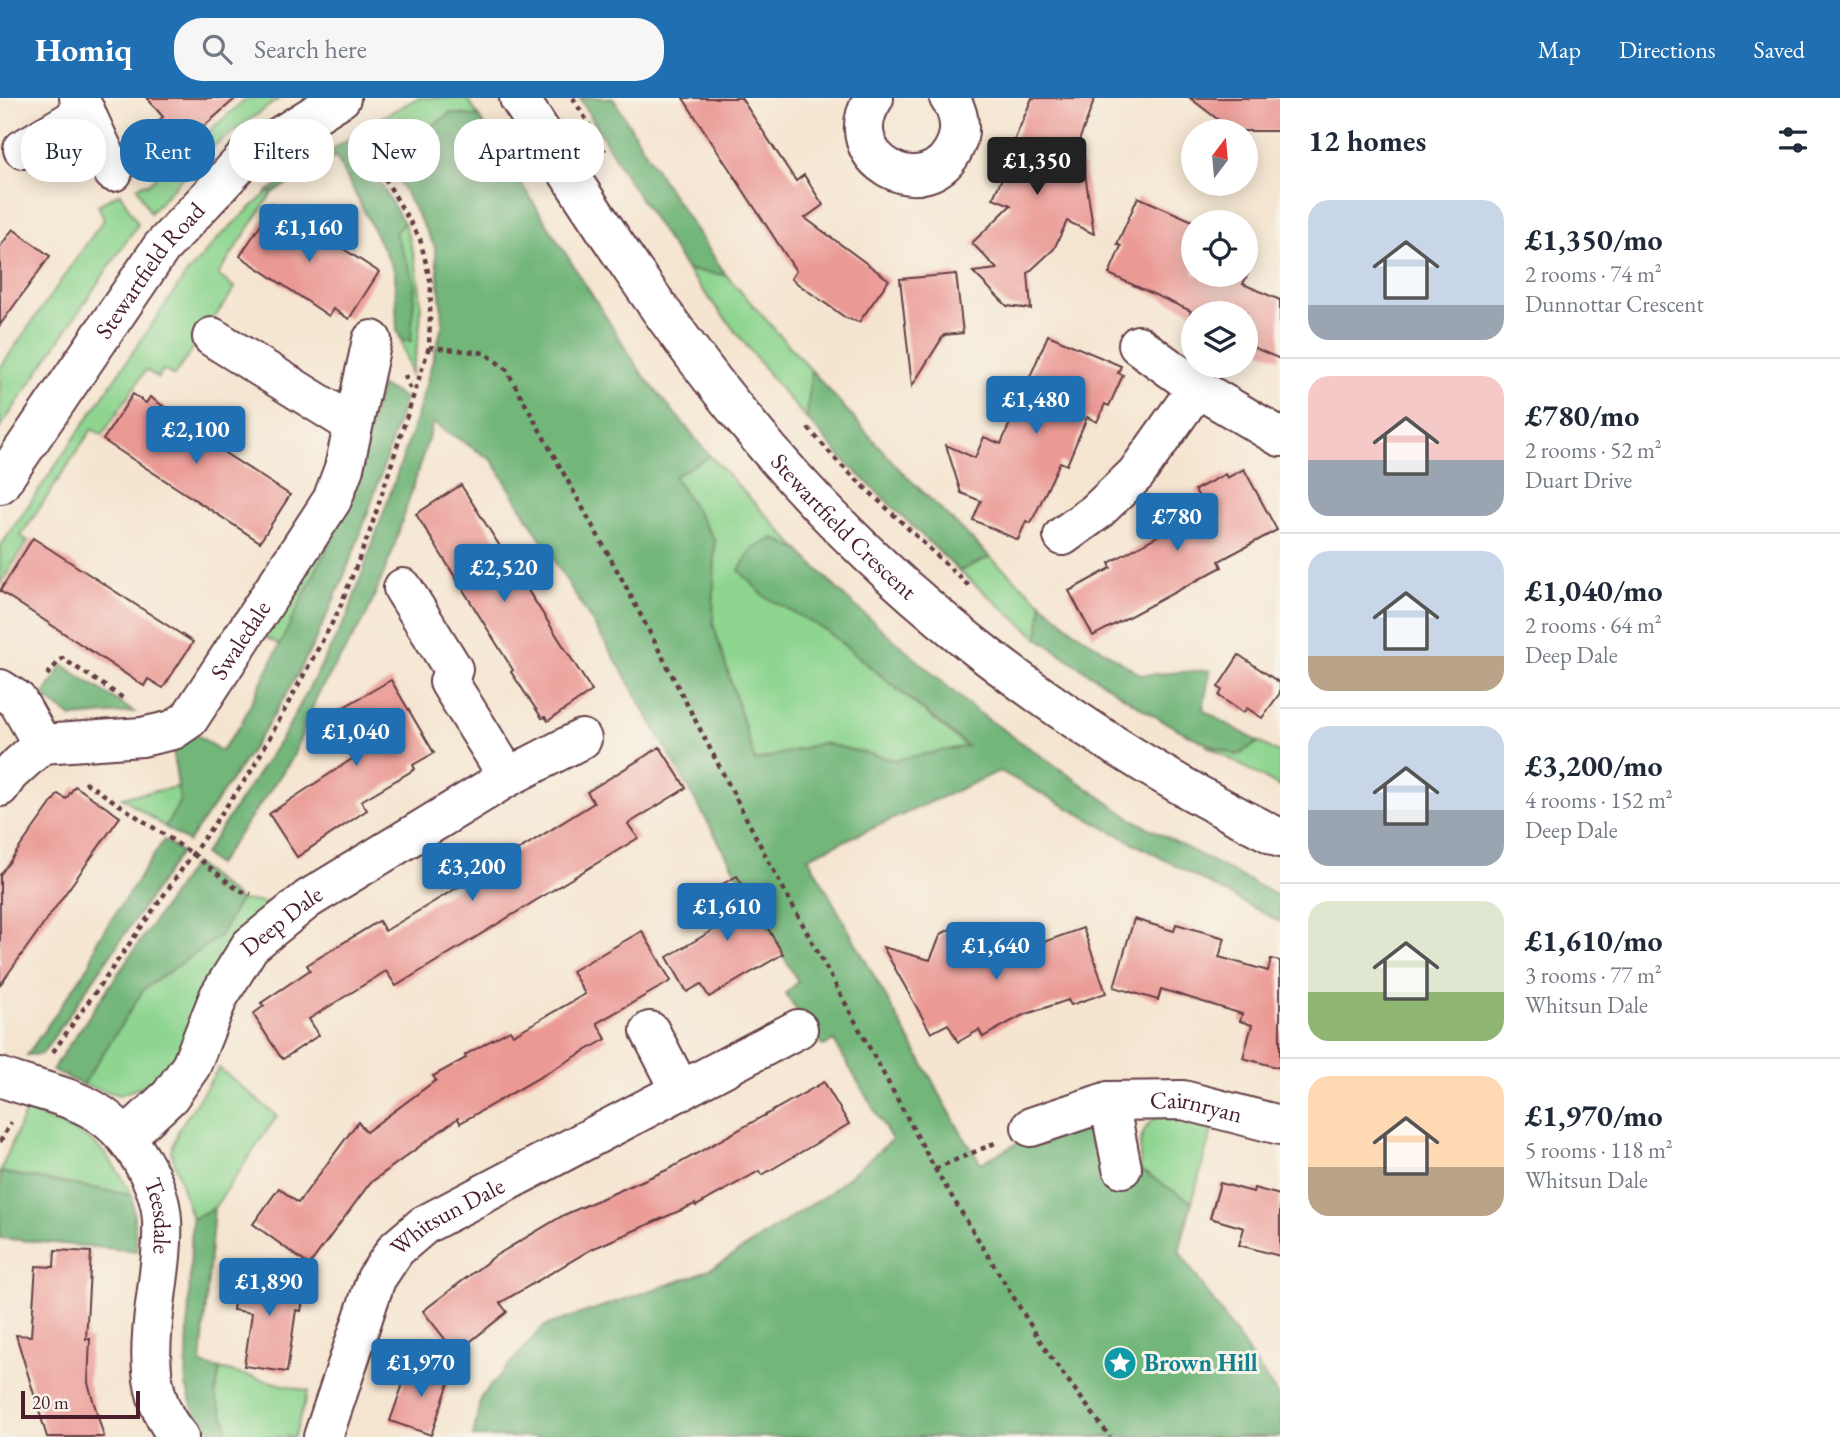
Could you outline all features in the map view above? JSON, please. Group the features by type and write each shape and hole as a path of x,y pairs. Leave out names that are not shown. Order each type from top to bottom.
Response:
{"street":[{"name":"Stewartfield Road","path":"0,484 161,248 245,158 341,98"},
{"name":"Stewartfield Crescent","path":"519,98 638,279 747,423 831,517 994,663 1112,746 1209,803 1280,838"},
{"path":"873,99 865,123 869,148 885,167 909,176 926,173 941,166 952,154 959,138 960,121 949,98"},
{"path":"64,119 83,105 113,172"},
{"path":"212,337 352,424"},
{"name":"Swaledale","path":"173,730 189,719 332,500 344,468 372,340"},
{"path":"1138,345 1197,388 1280,437"},
{"path":"1063,536 1096,512 1136,474 1197,388"},
{"path":"403,588 453,670 449,682 509,777"},
{"path":"8,694 41,744"},
{"path":"0,787 9,774 41,744 142,737 173,730"},
{"name":"Deep Dale","path":"127,1136 170,1096 191,1066 219,996 250,946 308,899 509,777 582,739"},
{"name":"Whitsun Dale","path":"323,1437 376,1279 396,1249 424,1225 798,1029"},
{"path":"650,1031 681,1091"},
{"name":"Teesdale","path":"0,1077 72,1100 96,1112 127,1136 152,1179 162,1220 151,1351 157,1398 171,1428 179,1437"},
{"name":"Cairnryan","path":"1031,1127 1109,1101 1183,1100 1280,1125"},
{"name":"Cairnryan","path":"1109,1101 1122,1168"}],"path":[{"path":"573,98 607,155"},
{"path":"429,347 485,353 506,369 623,581 769,862 935,1169 1047,1352 1110,1437"},
{"path":"801,420 840,464 972,589"},
{"path":"8,694 39,685 62,658 173,730"},
{"path":"41,744 65,768 193,854 238,890 258,896 308,899"},
{"path":"935,1169 1031,1127"}],"green space":[{"path":"247,98 280,98 251,119 229,119 229,135 215,145 215,126"},
{"path":"418,98 467,98 479,117 450,113 440,120 378,119"},
{"path":"580,98 613,98 663,181 726,275 687,270 604,139 604,119 592,119"},
{"path":"450,113 479,117 480,119 454,119 454,182 520,182 642,374 710,456 674,476 715,541 713,623 755,761 822,743 895,760 967,746 827,631 764,596 739,570 752,549 774,538 800,551 845,597 972,708 1132,819 1280,897 1280,922 1000,771 808,857 963,1136 981,1163 1027,1138 1073,1124 1089,1134 1097,1145 1103,1176 1140,1170 1192,1202 1179,1251 1280,1399 1280,1437 473,1437 481,1397 544,1326 694,1276 718,1265 829,1193 892,1140 834,1041 823,1046 785,994 798,982 623,672 492,460 433,423 392,553 366,616 318,694 292,759 217,865 204,854 285,733 347,617 417,417 443,323 435,247 400,182 440,182 440,120"},
{"path":"348,140 348,180 336,156 334,157 334,149"},
{"path":"150,182 179,182 150,213 137,187 146,183 147,185"},
{"path":"282,182 291,182 272,193 268,191"},
{"path":"349,182 379,182 404,223 395,232 415,282 411,341 401,340 397,330 395,272"},
{"path":"269,191 272,193 218,275 235,288 174,376 163,370 158,378 146,370 102,435 92,429 21,536 28,541 0,584 0,547 185,276 219,237"},
{"path":"120,193 138,224 0,428 0,368 104,219 98,205"},
{"path":"404,223 416,263 421,298 419,334 411,375 401,340 410,341 395,231"},
{"path":"687,270 726,275 811,370 807,419 787,397"},
{"path":"811,370 898,468 990,557 959,571 844,460 807,419"},
{"path":"381,386 405,398 344,576 290,688 258,741 188,842 165,827 180,802 173,750 197,735 221,751 241,724 350,501"},
{"path":"710,456 800,551 774,538 764,596 827,631 967,747 895,760 822,743 755,761 713,623 715,541 674,476"},
{"path":"336,527 282,646 263,636"},
{"path":"990,557 1042,603 1038,638 959,571"},
{"path":"1042,603 1074,631 1141,675 1210,670 1203,710 1259,742 1237,755 1212,746 1134,704 1038,638"},
{"path":"63,665 134,712 72,717 43,696"},
{"path":"1259,742 1280,754 1280,787 1205,745 1237,755"},
{"path":"178,787 180,802 165,827 122,797"},
{"path":"164,840 181,852 42,1054 27,1055 90,964 96,943"},
{"path":"194,863 240,900 220,936 144,989 83,1085 52,1070"},
{"path":"240,900 274,903 160,1080 120,1095 83,1085 144,988 220,936"},
{"path":"219,1068 277,1116 214,1208 192,1219 171,1151 179,1129"},
{"path":"29,1103 33,1114 69,1128 93,1142 111,1162 132,1195 0,1172"},
{"path":"1161,1115 1214,1122 1192,1202 1140,1170 1140,1145 1144,1131"},
{"path":"0,1172 132,1195 137,1251 0,1238"},
{"path":"214,1208 201,1364 220,1369 215,1395 226,1423 227,1437 218,1437 195,1415 186,1385 192,1219"},
{"path":"220,1369 308,1391 294,1437 227,1437 226,1423 215,1395"}],"building":[{"path":"147,98 236,98 212,119 161,119 163,117"},
{"path":"683,98 741,98 796,181 804,175 823,205 805,218 889,280 859,322 846,318 791,279 796,271"},
{"path":"1032,98 1095,98 1073,157 1084,167 1094,234 1067,221 1054,249 1028,273 1031,309 1007,306 973,272 997,269 972,243 1011,205 993,198 1018,143 1014,141"},
{"path":"1190,98 1280,98 1280,131 1258,131 1258,119 1217,119"},
{"path":"1138,197 1181,216 1181,287 1250,287 1280,300 1280,359 1258,349 1258,301 1181,301 1181,306 1109,274 1121,246 1117,244"},
{"path":"274,204 379,272 349,319 333,309 329,316 240,256"},
{"path":"13,229 50,256 0,325 0,247"},
{"path":"956,274 963,333 944,335 912,386 900,279"},
{"path":"1048,335 1121,366 1118,373 1123,375 1109,406 1105,404 1097,422 1087,417 1067,465 1060,462 1031,523 1026,521 1018,540 973,520 981,501 961,493 946,445 975,458 984,437 1001,444"},
{"path":"133,394 146,403 150,397 202,433 200,437 290,495 260,542 103,440"},
{"path":"1244,469 1277,530 1219,561 1222,567 1093,636 1069,591 1111,568 1109,563 1161,534 1158,529 1203,504 1195,490 1225,474 1227,478"},
{"path":"461,485 592,691 548,721 545,717 542,718 511,672 513,670 416,514"},
{"path":"33,538 193,642 163,688 148,679 144,686 0,591"},
{"path":"1239,655 1280,683 1280,693 1262,718 1247,708 1243,713 1219,696 1222,690 1218,687"},
{"path":"391,680 434,753 413,765 415,769 361,801 367,810 297,857 269,814 355,757 330,715"},
{"path":"660,747 686,788 628,824 638,838 396,986 386,971 309,1019 319,1035 283,1059 280,1056 253,1014 264,1006 261,1003 310,970 307,965 379,921 385,931 465,883 594,803 587,792"},
{"path":"75,786 120,817 0,985 0,875 58,794 66,799"},
{"path":"737,876 783,954 709,997 701,984 687,992 667,957 722,925 705,894"},
{"path":"1134,919 1174,931 1176,924 1225,938 1219,957 1268,971 1271,959 1280,961 1280,1068 1243,1058 1252,1025 1240,1021 1242,1014 1161,989 1158,1000 1114,987"},
{"path":"952,928 964,932 982,964 1083,928 1106,993 1071,1005 1068,1000 1021,1016 983,1037 979,1030 958,1042 948,1024 931,1033 883,947 930,960 941,934"},
{"path":"642,931 671,981 597,1023 606,1039 460,1123 458,1118 370,1183 309,1265 253,1224 279,1188 298,1203 358,1122 366,1132 436,1080 433,1076 466,1058 465,1055 510,1030 513,1035 585,994 572,971"},
{"path":"824,1082 849,1124 762,1175 759,1171 696,1206 695,1204 592,1249 500,1303 507,1312 456,1353 423,1311 495,1256 564,1215 669,1169"},
{"path":"1220,1183 1253,1192 1254,1188 1280,1195 1280,1256 1239,1245 1244,1228 1210,1218"},
{"path":"55,1250 91,1252 86,1339 90,1339 88,1383 104,1437 47,1437 16,1335 31,1336 36,1266 54,1267"},
{"path":"238,1272 306,1281 301,1311 296,1310 287,1372 244,1366 252,1313 233,1310"},
{"path":"410,1364 451,1377 431,1435 390,1421"}],"place":[{"name":"Brown Hill","path":"1120,1363"}]}
